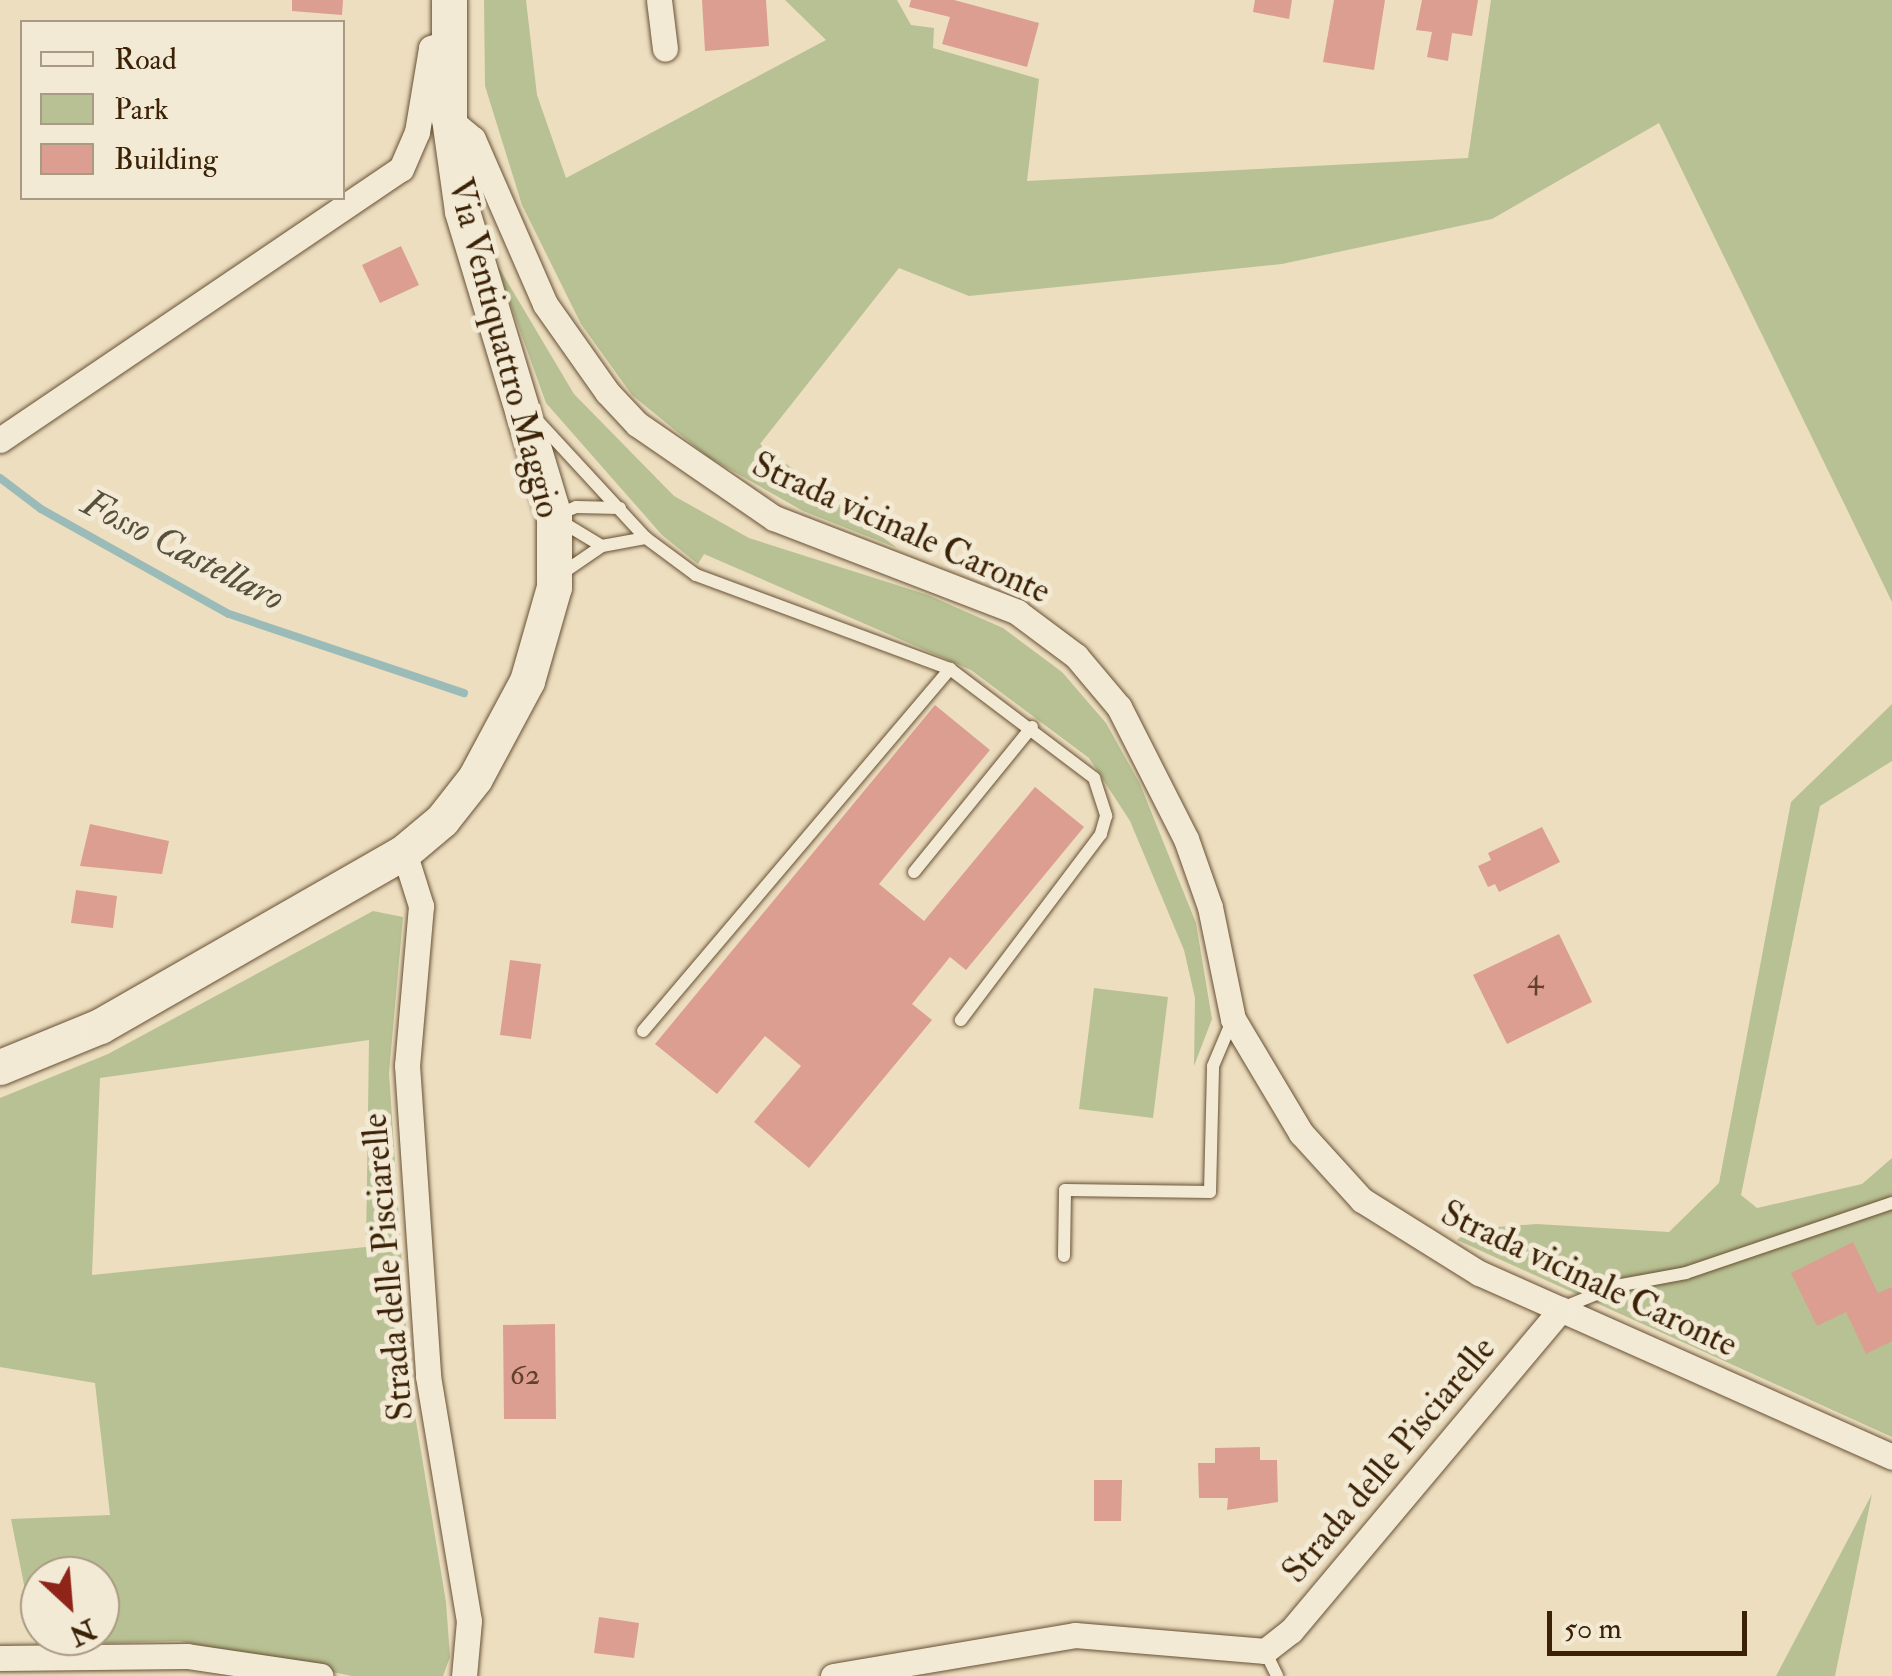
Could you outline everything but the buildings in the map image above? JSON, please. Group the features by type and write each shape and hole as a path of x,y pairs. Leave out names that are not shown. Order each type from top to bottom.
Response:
{"main road":[{"name":"Via Ventiquattro Maggio","path":"0,1066 100,1026 404,852 442,820 505,729 544,634 554,587 554,516 462,211 449,119 448,0"}],"street":[{"path":"659,0 664,50"},
{"path":"0,440 400,169 418,132 431,48 449,42"},
{"name":"Strada vicinale Caronte","path":"449,119 473,139 545,304 606,392 638,424 774,518 1017,612 1076,656 1119,707 1186,839 1210,907 1233,1018 1301,1133 1362,1200 1479,1272 1892,1457"},
{"name":"Strada delle Pisciarelle","path":"404,852 421,906 408,1084 428,1376 464,1594 470,1652 464,1676"},
{"name":"Strada delle Pisciarelle","path":"1265,1651 1291,1631 1562,1308"},
{"path":"833,1676 1075,1635 1265,1651"},
{"path":"0,1658 187,1656 320,1676"}],"lane":[{"path":"520,402 646,538 696,576 950,669 1032,727 1094,778 1106,816 1101,834 961,1020"},
{"path":"554,516 576,508 620,508"},
{"path":"554,516 602,546"},
{"path":"554,587 570,562 602,546 646,538"},
{"path":"644,1031 950,669"},
{"path":"914,872 1032,727"},
{"path":"1064,1256 1065,1190 1210,1192 1213,1066 1233,1018"},
{"path":"1562,1308 1616,1286 1686,1272 1892,1203"},
{"path":"1265,1651 1277,1676"}],"green space":[{"path":"484,0 526,0 537,95 566,178 826,40 785,0 897,0 911,25 934,28 933,48 1039,79 1027,181 1468,158 1491,0 1892,0 1892,602 1659,123 1492,219 1282,264 969,296 899,268 760,444 897,548 803,511 708,457 632,395 581,324 522,205 485,86"},
{"path":"495,261 574,394 674,496 749,538 928,595 1003,628 1062,672 1106,723 1140,784 1196,923 1212,1019 1194,1066 1195,998 1184,950 1130,821 1089,758 971,670 704,554 698,564 662,535 546,403"},
{"path":"1892,704 1892,761 1820,806 1741,1195 1757,1208 1862,1184 1892,1158 1892,1437 1457,1240 1471,1229 1537,1224 1669,1232 1719,1183 1791,802"},
{"path":"373,911 403,917 389,1073 410,1385 446,1602 450,1657 443,1676 352,1676 179,1641 120,1643 120,1556 20,1556 20,1564 11,1519 110,1515 95,1383 0,1367 0,1098 108,1054","holes":["369,1040 366,1247 92,1275 100,1078"]},
{"path":"1094,988 1168,997 1153,1118 1079,1109"},
{"path":"1872,1494 1835,1676 1776,1676"}],"waterway":[{"name":"Fosso Castellaro","path":"0,478 41,509 229,614 464,693"}]}
